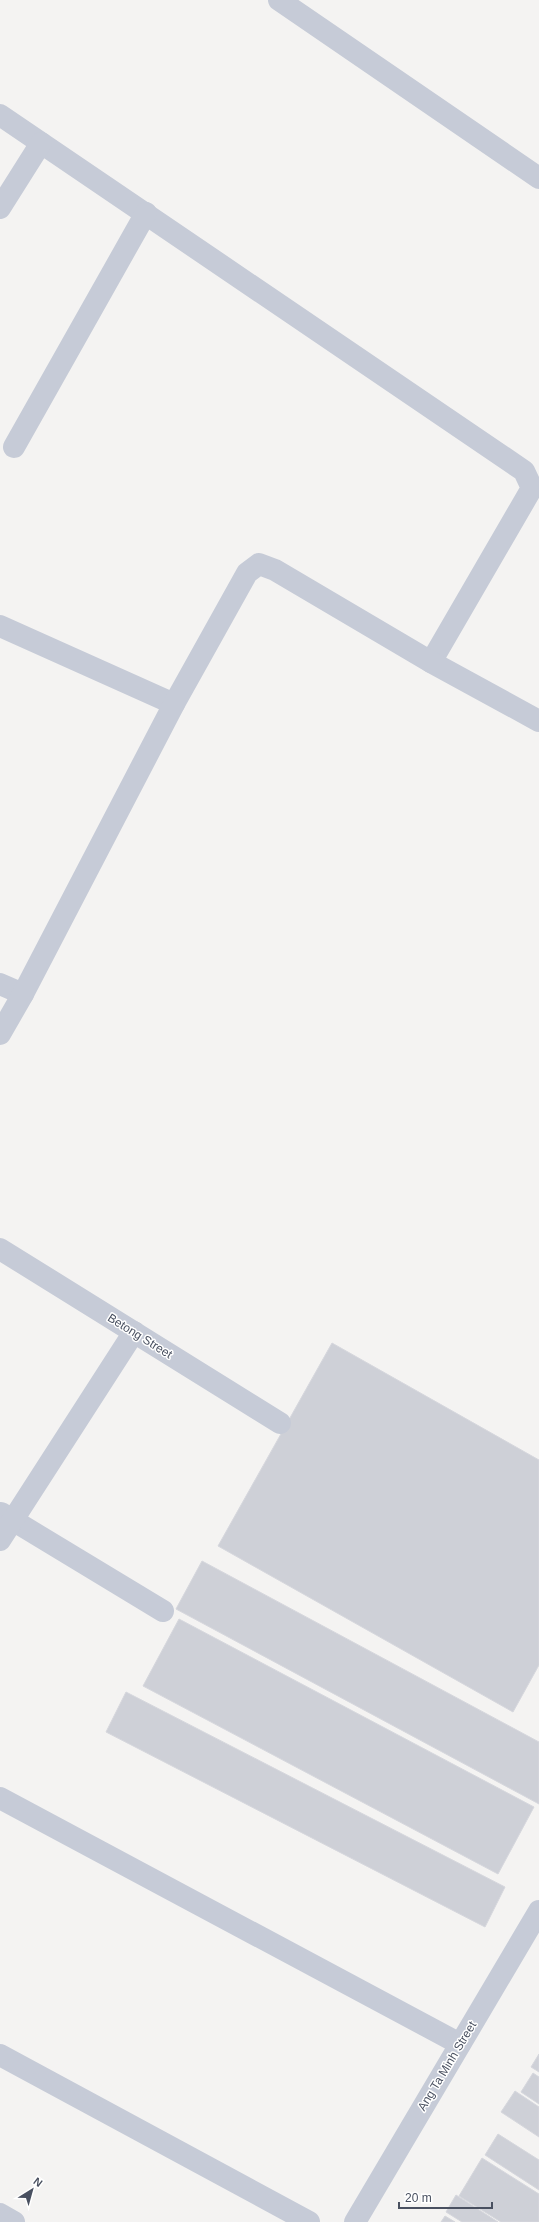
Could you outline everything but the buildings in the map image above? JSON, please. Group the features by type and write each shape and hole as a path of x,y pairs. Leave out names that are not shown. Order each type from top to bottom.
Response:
{"street":[{"path":"280,0 539,178"},
{"path":"0,114 531,470 532,488 431,662"},
{"path":"0,208 41,142"},
{"path":"14,447 146,213"},
{"path":"0,1034 23,994 174,704 247,573 259,564 275,570 431,662 539,721"},
{"path":"0,626 174,704"},
{"path":"0,984 23,994"},
{"name":"Betong Street","path":"0,1249 280,1423"},
{"path":"0,1540 7,1516 134,1332"},
{"path":"7,1516 164,1611"},
{"path":"0,1798 460,2044"},
{"name":"Ang Ta Minh Street","path":"355,2222 539,1911"},
{"path":"0,2055 309,2222"},
{"path":"0,2214 14,2222"}]}
